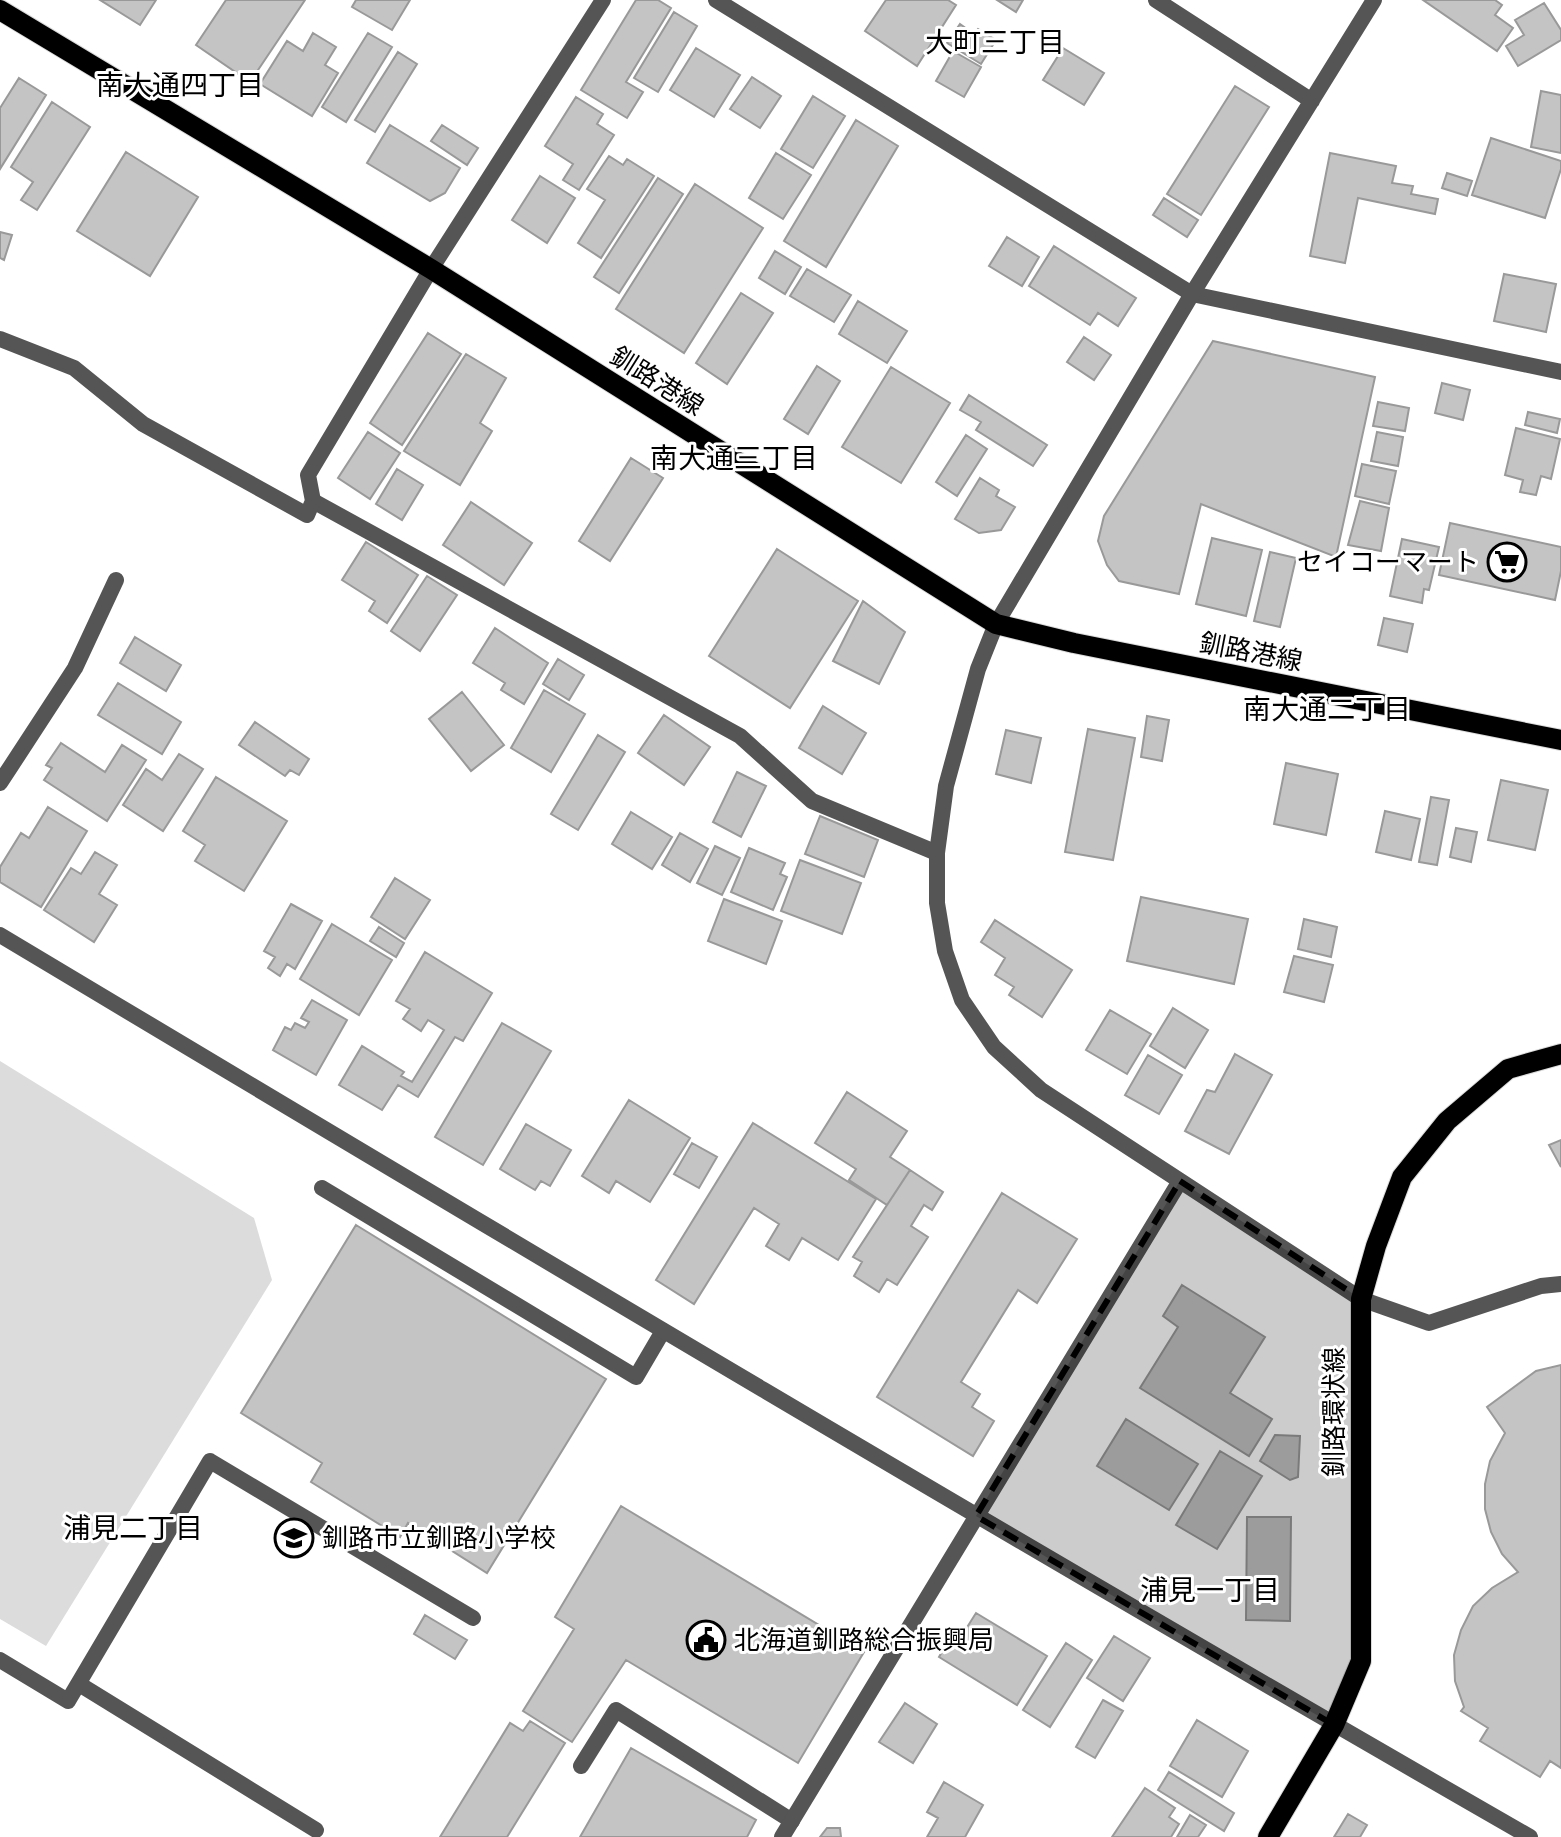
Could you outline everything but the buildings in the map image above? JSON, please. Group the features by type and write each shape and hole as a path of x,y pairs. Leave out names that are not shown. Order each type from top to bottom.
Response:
{"main road":[{"name":"釧路港線","path":"0,10 431,269 996,624 1074,643 1561,740"},
{"name":"釧路環状線","path":"1268,1837 1334,1725 1361,1661 1361,1299 1376,1246 1402,1177 1447,1121 1508,1069 1561,1054"}],"street":[{"path":"0,339 74,368 143,424 307,515 313,501 308,475 431,269 603,0"},
{"path":"716,0 1192,294 1561,372"},
{"path":"1156,0 1312,101"},
{"path":"1374,0 1192,294 996,624 978,669 946,786 937,853 937,903 945,951 962,1000 994,1047 1041,1090 1361,1299 1429,1323 1541,1286 1561,1284"},
{"path":"313,501 740,736 812,801 937,853"},
{"path":"0,783 75,668 116,580"},
{"path":"0,935 976,1516 1530,1837"},
{"path":"782,1837 1180,1181"},
{"path":"322,1188 636,1377 663,1331"},
{"path":"0,1660 68,1701 210,1461 473,1618"},
{"path":"79,1684 316,1830"},
{"path":"581,1766 616,1710 792,1821"}],"highlighted area":[{"path":"1180,1181 1361,1299 1361,1661 1334,1725 976,1516"}],"shaded area":[{"path":"0,1061 254,1218 272,1280 46,1646 0,1619"}],"place":[{"name":"セイコーマート","path":"1507,562"},
{"name":"釧路市立釧路小学校","path":"294,1538"},
{"name":"北海道釧路総合振興局","path":"706,1640"}],"district":[{"name":"大町三丁目","path":"995,42"},
{"name":"南大通四丁目","path":"180,85"},
{"name":"南大通三丁目","path":"734,458"},
{"name":"南大通二丁目","path":"1327,709"},
{"name":"浦見二丁目","path":"133,1528"},
{"name":"浦見一丁目","path":"1210,1590"}]}
